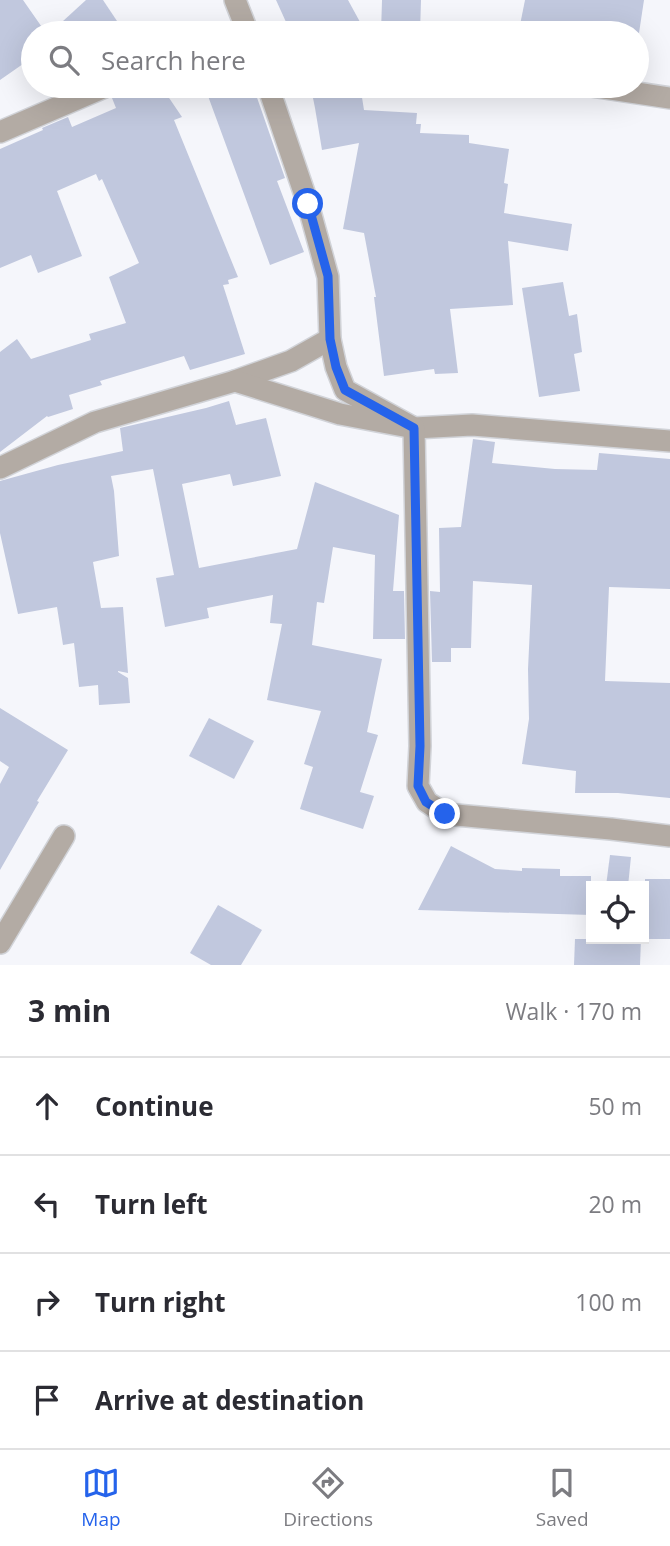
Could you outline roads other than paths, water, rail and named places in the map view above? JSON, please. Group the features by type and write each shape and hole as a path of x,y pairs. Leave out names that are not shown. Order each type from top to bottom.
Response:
{"street":[{"path":"235,0 238,21"},
{"path":"649,95 670,98"},
{"path":"0,132 79,98"},
{"path":"272,98 308,204 328,276 330,339 336,367 345,390 414,428"},
{"path":"0,468 95,422 235,381 291,360 330,339"},
{"path":"235,381 340,414 414,428 472,425 670,441"},
{"path":"414,428 420,746 418,786 426,802 445,814 670,836"},
{"path":"0,943 64,836"}]}
